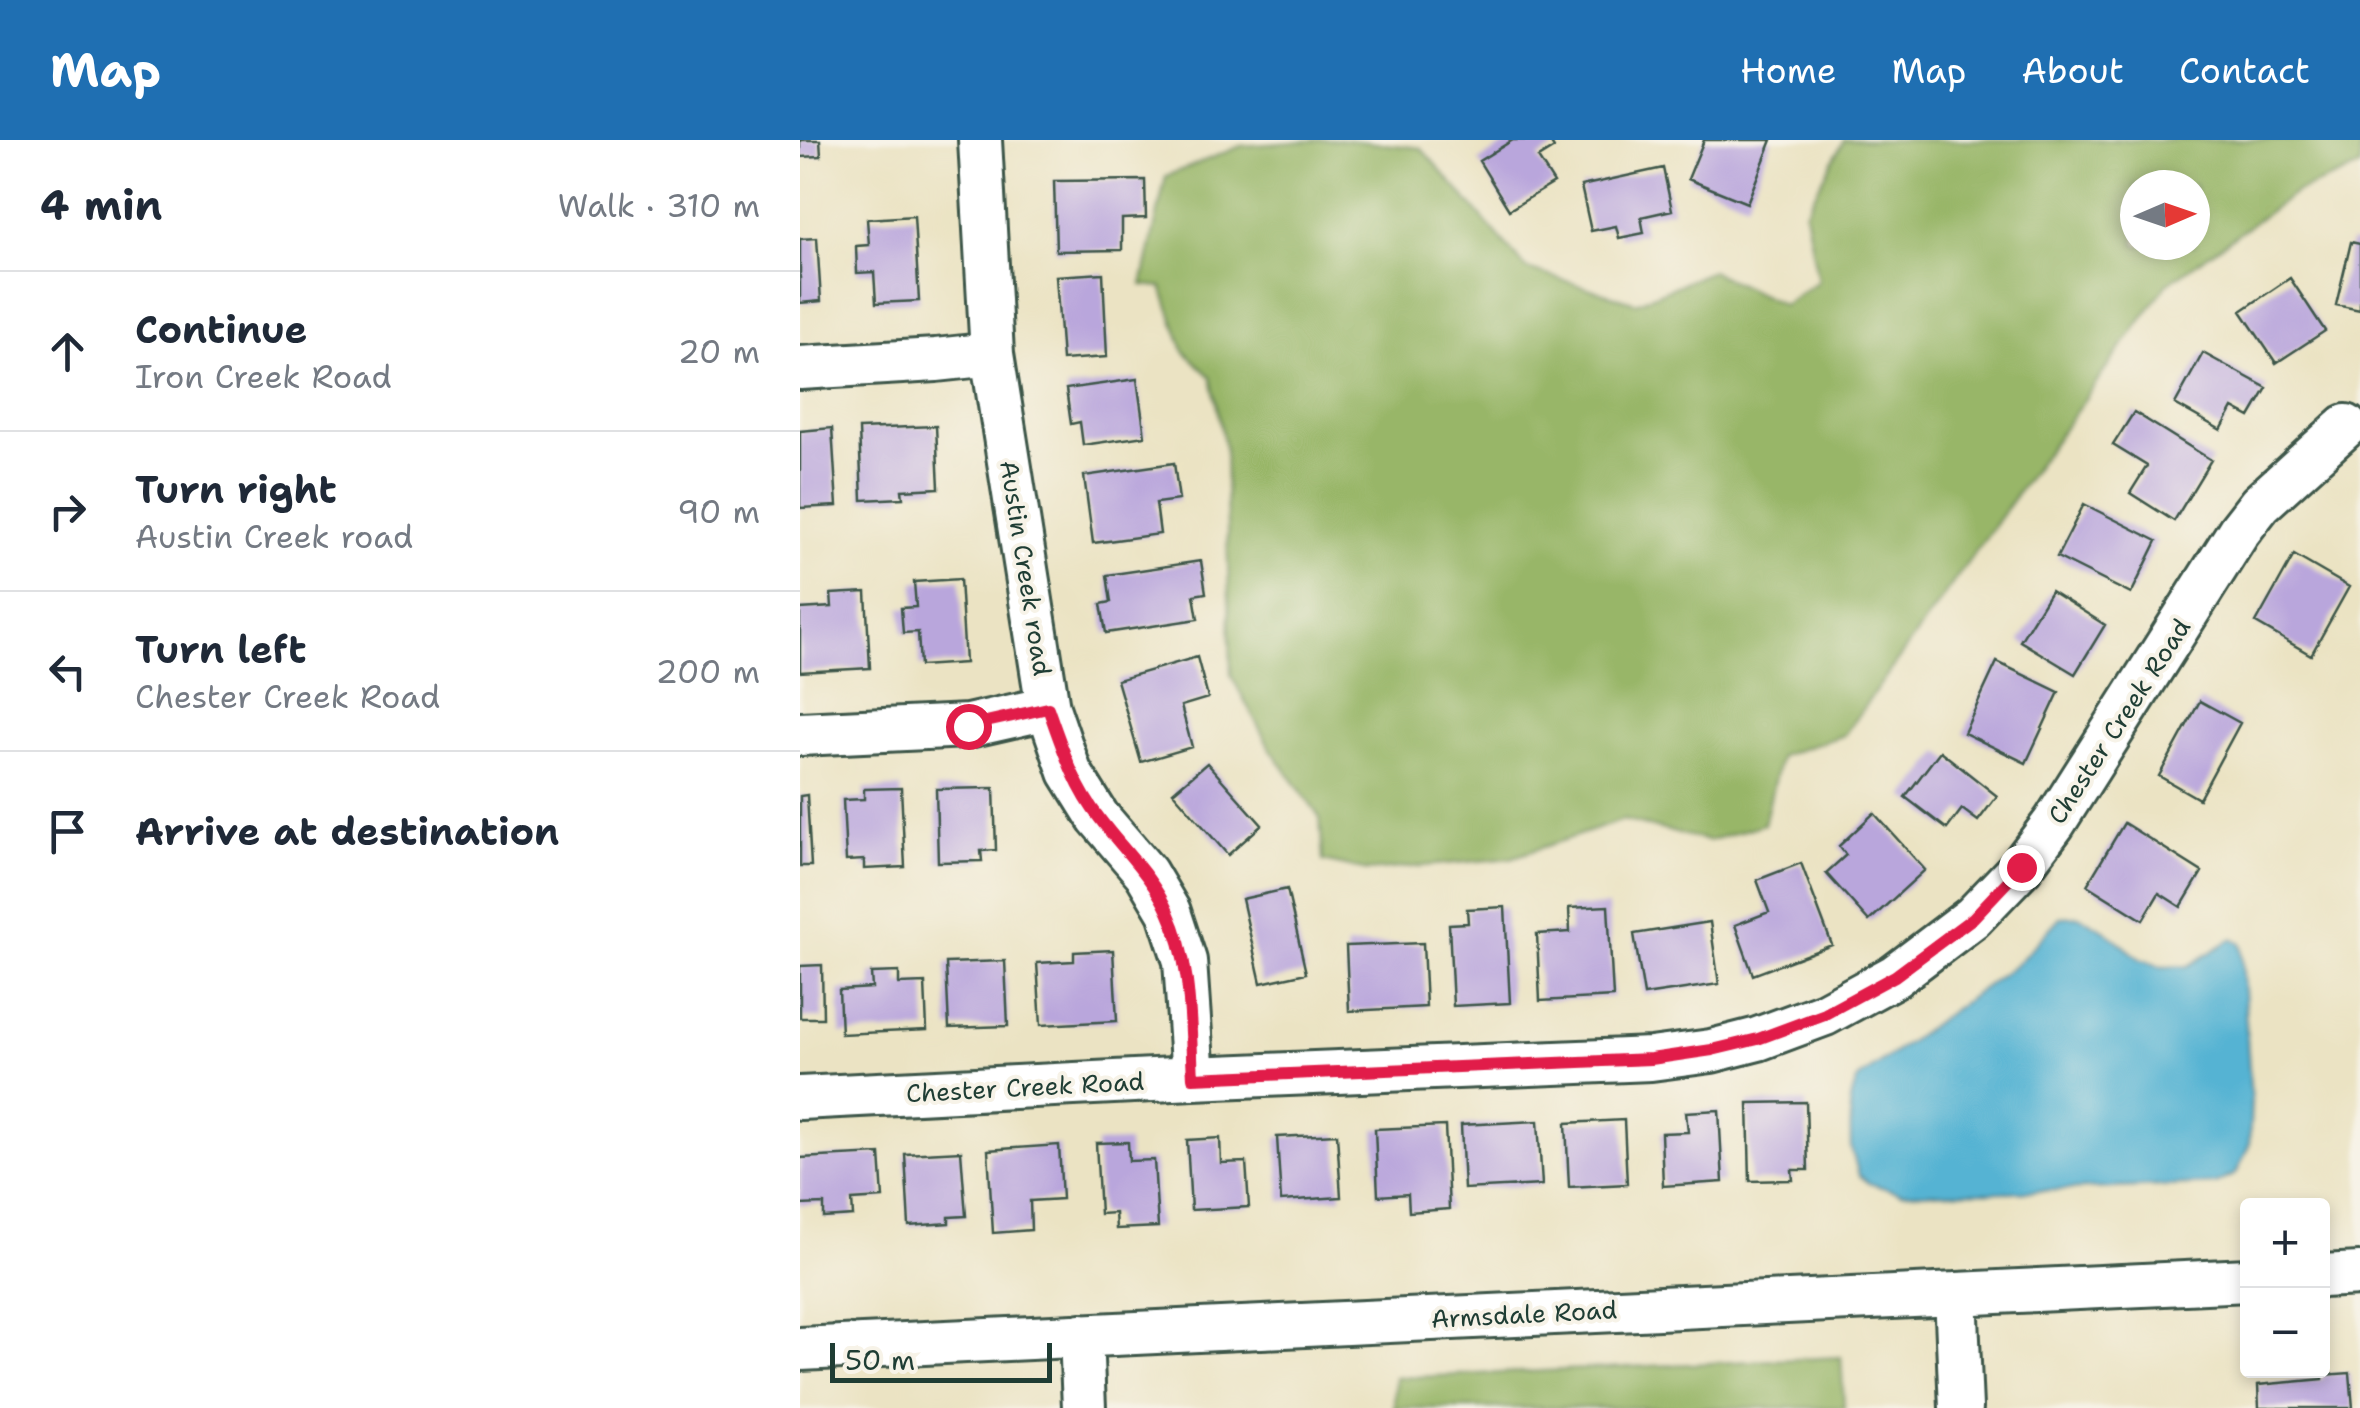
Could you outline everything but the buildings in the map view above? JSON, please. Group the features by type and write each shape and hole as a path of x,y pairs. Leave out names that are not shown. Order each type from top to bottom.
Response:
{"street":[{"name":"Austin Creek road","path":"980,140 992,354 1048,708 1070,772 1098,818 1146,873 1169,912 1184,961 1193,1078"},
{"path":"800,368 992,354"},
{"name":"Chester Creek Road","path":"800,1098 1651,1059 1758,1039 1825,1014 1895,976 1973,918 2021,867 2054,823 2239,531 2260,504 2346,426"},
{"path":"800,734 968,726 1048,708"},
{"path":"2330,1276 2360,1274"},
{"name":"Armsdale Road","path":"800,1349 2240,1280"},
{"path":"1956,1294 1961,1408"},
{"path":"1081,1335 1084,1408"}],"green space":[{"path":"1347,140 1421,148 1527,269 1636,303 1711,271 1783,305 1818,281 1805,212 1844,140 2360,140 2360,167 2295,193 2210,253 2210,170 2120,170 2120,260 2201,260 2167,284 1844,735 1780,756 1764,824 1709,841 1623,820 1511,858 1368,871 1323,861 1320,818 1270,748 1231,675 1225,448 1211,377 1184,351 1162,287 1142,285 1166,176 1241,146"},
{"path":"1841,1357 1844,1408 1394,1408 1395,1378"}],"water":[{"path":"2079,916 2106,931 2140,959 2163,967 2188,966 2232,939 2241,943 2251,1101 2249,1146 2236,1174 2215,1184 2008,1192 1901,1193 1868,1183 1859,1175 1851,1148 1850,1100 1858,1079 2020,961 2060,917"}],"route":[{"path":"968,726 1048,708 1070,772 1098,818 1146,873 1169,912 1184,961 1193,1078 1651,1059 1758,1039 1825,1014 1895,976 1973,918 2021,867"}]}
